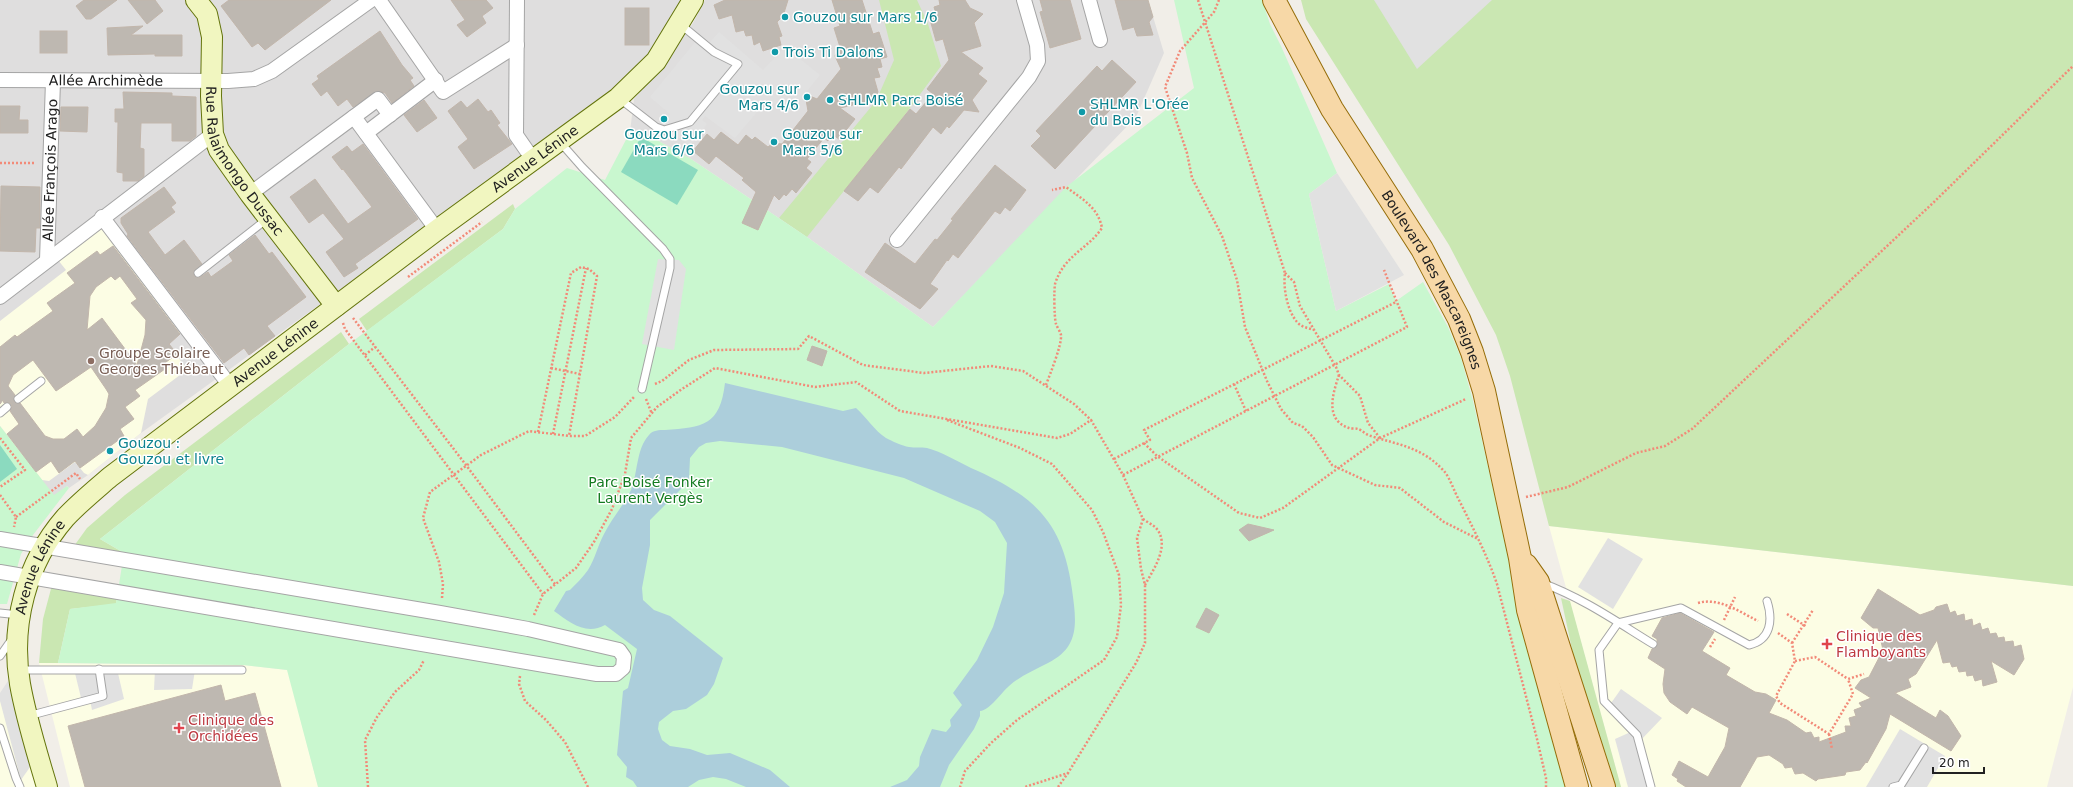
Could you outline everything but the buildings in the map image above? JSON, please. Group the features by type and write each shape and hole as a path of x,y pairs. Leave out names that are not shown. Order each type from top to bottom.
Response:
{"main road":[{"name":"Boulevard des Mascareignes","path":"1274,0 1343,127 1422,249 1458,319 1484,390 1520,558 1528,610 1577,787"},
{"name":"Boulevard des Mascareignes","path":"1282,0 1288,26"},
{"path":"1520,558 1538,582 1604,787"}],"street":[{"name":"Rue Ralaimongo Dussac","path":"196,0 207,14 212,37 213,134 219,150 250,194 336,306"},
{"name":"Allée Archimède","path":"0,80 242,80 263,76 371,0"},
{"path":"379,0 443,92 517,44"},
{"path":"517,0 516,135 534,160"},
{"name":"Avenue Lénine","path":"46,787 27,716 18,670 19,623 30,577 45,546 65,519 85,499 336,306 437,230 560,142 618,98 656,61 693,0"},
{"path":"897,240 1029,77 1038,61 1037,45 1024,0"},
{"path":"1089,0 1100,40"},
{"path":"366,133 436,80"},
{"name":"Allée François Arago","path":"46,260 53,81"},
{"path":"250,194 378,99 390,115"},
{"path":"354,117 437,230"},
{"path":"0,297 102,217 213,134"},
{"path":"102,217 231,387"},
{"path":"0,539 528,629 619,650 624,657 623,668 616,674 606,675 523,663 432,645 0,572"}],"lane":[{"path":"618,98 656,127 664,130 690,122 714,94 738,64 714,52 679,24"},
{"path":"560,142 582,167 663,249 670,259 670,268 642,389"},
{"path":"198,273 268,218"},
{"path":"18,399 41,381"},
{"path":"0,413 7,407"},
{"path":"1538,582 1567,592 1653,644"},
{"path":"1651,787 1638,736 1604,701 1599,650 1618,623 1680,608 1749,646 1757,644 1768,632 1769,628 1771,613 1767,601"},
{"path":"0,612 19,623 0,656"},
{"path":"27,716 103,696 99,669"},
{"path":"18,670 242,670"},
{"path":"0,728 20,787"},
{"path":"1893,787 1901,785 1924,748"}],"path":[{"path":"1198,0 1204,24 1285,273 1288,305 1297,322 1303,327 1314,330"},
{"path":"1219,0 1214,12 1180,51 1165,87 1187,153 1192,178 1222,236 1237,280 1245,327 1262,369 1288,418 1293,423 1302,426 1321,448 1328,461 1338,468 1375,485 1400,488 1444,522 1478,538"},
{"path":"1508,499 1533,496 1568,487 1636,453 1665,446 1692,429 1934,202 2073,66"},
{"path":"0,163 50,163"},
{"path":"1046,385 1053,368 1061,335 1055,322 1055,285 1061,272 1071,257 1097,236 1102,228 1100,217 1094,209 1066,187 1052,190"},
{"path":"404,280 487,218"},
{"path":"538,432 571,273 581,267 586,268 597,276 569,436"},
{"path":"553,434 586,268"},
{"path":"1123,475 1407,327 1384,270"},
{"path":"1285,273 1294,282 1300,306 1339,375 1360,396 1368,423 1380,438"},
{"path":"1114,459 1150,440 1144,430 1396,302"},
{"path":"336,306 344,325 365,356 543,594"},
{"path":"337,330 359,314"},
{"path":"353,318 555,584"},
{"path":"440,613 444,584 439,562 423,518 430,492 454,476 480,455 529,431 569,436 585,436 615,417 642,389 662,381 689,360 714,350 798,349 809,336 863,365 924,373 991,366 1023,370 1074,404 1091,420 1123,475 1143,519 1157,529 1162,543 1160,556 1145,585"},
{"path":"365,356 375,347"},
{"path":"551,368 580,374"},
{"path":"528,629 543,594 576,568 594,542 612,509 625,474 631,438 657,407 682,388 715,368 815,387 856,382 900,411 1057,438 1070,434 1091,420"},
{"path":"1339,375 1332,395 1332,407 1336,419 1349,428 1359,429 1368,436 1412,447 1430,458 1445,472 1489,560 1497,584 1537,739 1546,778 1546,787"},
{"path":"1234,384 1246,411"},
{"path":"642,389 652,414"},
{"path":"1144,443 1157,456 1239,513 1260,518 1283,508 1380,438 1484,390"},
{"path":"941,418 1020,448 1052,464 1092,510 1103,532 1119,575 1121,605 1117,637 1104,660 1017,720 991,743 965,771 960,787"},
{"path":"0,438 25,470 0,487"},
{"path":"1058,787 1136,663 1145,643 1145,585 1141,569 1137,538 1143,519"},
{"path":"1680,608 1707,601 1728,606 1769,628 1792,643 1795,661 1776,696 1780,703 1828,734 1832,749"},
{"path":"1792,643 1806,626 1813,610"},
{"path":"1787,614 1806,626"},
{"path":"368,787 365,740 377,717 395,692 419,670 432,645"},
{"path":"1795,661 1815,657 1848,679 1853,694 1828,734"},
{"path":"523,663 519,684 525,701 546,720 565,742 588,787"},
{"path":"1848,679 1864,674"},
{"path":"1025,787 1068,773"}],"shaded area":[{"path":"0,0 684,0 655,49 600,103 141,433 88,475 69,488 67,486 54,496 0,426"},
{"path":"705,0 1148,0 1164,53 1136,117 933,327 807,237 691,159 646,134 630,132 634,99 666,62 693,23"},
{"path":"1374,0 1492,0 1417,69"},
{"path":"719,32 763,70 785,47 820,75 788,114 768,99 735,138 705,116 702,120 707,124 690,146 662,125 670,114 650,97 701,35 710,42"},
{"path":"1337,173 1404,275 1336,311 1309,194"},
{"name":"Groupe Scolaire Georges Thiébaut","path":"102,228 180,333 168,343 185,367 184,372 148,399 141,433 88,475 84,473 75,462 49,481 42,480 0,426 0,321 66,270 58,260"},
{"path":"658,259 679,260 686,269 674,350 642,344"},
{"name":"Clinique des Flamboyants","path":"1549,526 2073,586 2073,687 2047,787 1621,787"},
{"path":"1608,538 1643,559 1613,609 1578,587"},
{"name":"Clinique des Orchidées","path":"39,663 243,665 288,670 318,787 70,787"},
{"path":"74,669 117,669 124,699 92,710 90,700 82,702"},
{"path":"155,669 195,670 192,689 154,690"},
{"path":"8,681 30,767 21,780 0,701 0,693"},
{"path":"1621,689 1662,718 1639,742 1651,787 1628,787 1615,739 1633,731 1609,706"},
{"path":"16,695 40,787 0,787 0,696"},
{"path":"1900,729 1945,756 1927,787 1866,787"}],"green space":[{"path":"879,0 917,0 928,24 941,66 904,116 807,237 779,218 876,101 894,60"},
{"name":"Parc Boisé Fonker Laurent Vergès","path":"1174,0 1262,0 1270,24 1337,173 1309,194 1336,311 1389,284 1396,301 1423,282 1448,327 1461,358 1473,401 1526,634 1567,787 318,787 287,670 243,665 58,663 70,609 116,603 124,553 100,539 349,344 503,229 515,209 567,168 605,180 630,132 646,134 691,159 807,237 933,327 1066,187 1194,88"},
{"path":"1301,0 2073,0 2073,586 1549,526 1510,376 1496,335 1449,245 1306,19"},
{"path":"641,137 698,170 677,205 621,172"},
{"path":"513,204 515,209 503,229 367,331 359,319"},
{"path":"341,332 349,344 100,539 124,553 124,556 74,546 87,528 125,495"},
{"path":"0,426 54,495 67,486 69,488 33,535 21,554 7,604 0,604"},
{"path":"0,445 17,469 0,482"},
{"path":"52,585 117,597 116,604 70,609 58,663 39,663 43,619"},
{"path":"1561,598 1570,601 1621,787 1609,787 1583,700"}],"water":[{"path":"725,383 843,411 856,408 878,432 886,438 906,446 927,448 938,452 1016,492 1033,504 1046,519 1057,536 1065,555 1074,605 1075,624 1072,639 1057,658 1018,679 1009,686 988,708 980,711 980,716 974,729 949,765 940,787 890,787 907,780 919,766 920,757 932,729 946,732 951,726 950,720 962,705 953,693 977,660 993,627 1004,593 1007,543 995,522 980,511 904,478 782,447 720,441 706,443 699,447 690,458 689,479 685,485 650,520 650,545 642,588 643,600 654,610 670,616 723,658 714,684 707,695 686,709 673,711 659,722 658,729 662,740 670,746 690,749 707,755 730,753 770,770 790,787 746,787 726,779 713,777 699,780 688,787 637,787 633,781 626,777 627,767 617,755 623,691 628,688 637,649 605,625 591,629 584,628 572,623 554,611 566,591 570,590 577,583 590,566 604,534 631,490 639,454 649,435 656,431 690,427 707,422 714,416 719,408 723,397"}],"place":[{"name":"Gouzou sur Mars 1/6","path":"785,17"},
{"name":"Trois Ti Dalons","path":"775,52"},
{"name":"Gouzou sur Mars 4/6","path":"807,97"},
{"name":"SHLMR Parc Boisé","path":"830,100"},
{"name":"SHLMR L'Orée du Bois","path":"1082,112"},
{"name":"Gouzou sur Mars 6/6","path":"664,119"},
{"name":"Gouzou sur Mars 5/6","path":"774,142"},
{"name":"Groupe Scolaire Georges Thiébaut","path":"91,361"},
{"name":"Gouzou : Gouzou et livre","path":"110,451"},
{"name":"Clinique des Flamboyants","path":"1827,644"},
{"name":"Clinique des Orchidées","path":"179,728"}]}
